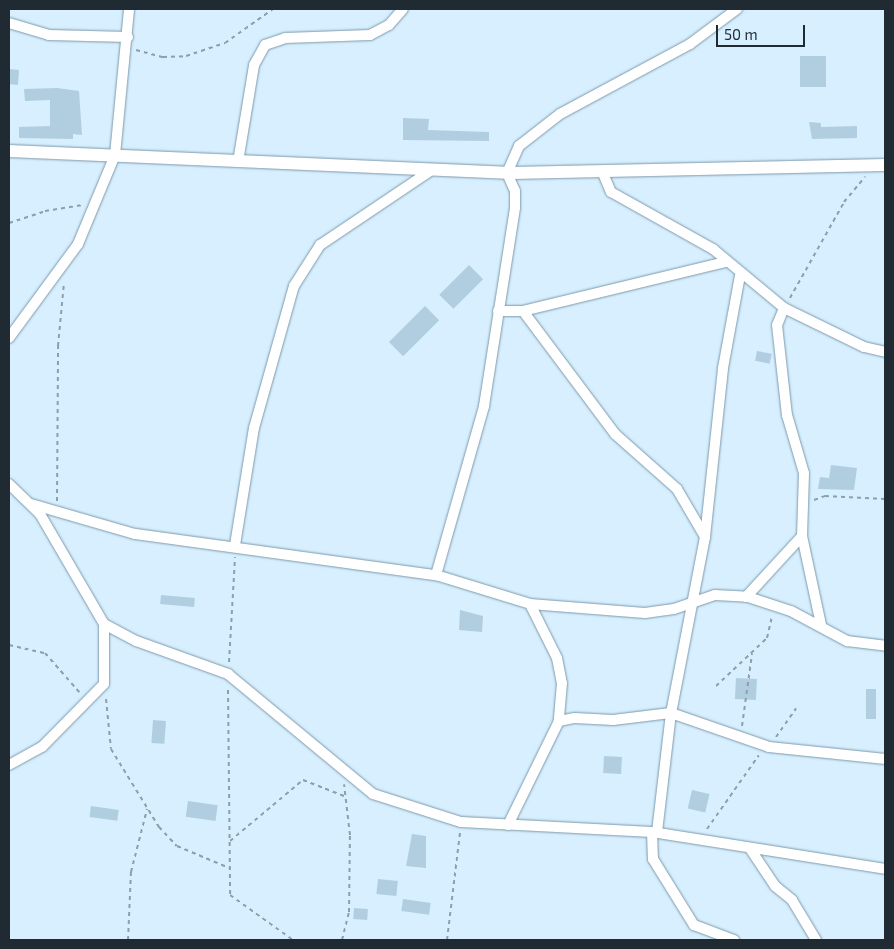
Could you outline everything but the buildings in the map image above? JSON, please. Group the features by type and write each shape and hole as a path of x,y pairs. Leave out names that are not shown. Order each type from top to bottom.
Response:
{"street":[{"path":"9,338 66,262 98,203 115,155 127,54 129,9"},
{"path":"238,162 254,65 265,45 285,38 370,35 389,25 403,9"},
{"path":"436,575 484,406 515,207 515,191 507,173 519,146 540,126 690,44 737,9"},
{"path":"10,26 49,36 128,38"},
{"path":"9,151 507,173 881,165"},
{"path":"235,545 254,428 294,286 320,245 434,169"},
{"path":"602,171 611,192 712,249 724,262 784,308 885,352"},
{"path":"498,311 523,311 724,262"},
{"path":"734,940 694,925 653,859 671,713 705,537 723,368 740,275"},
{"path":"784,308 777,335 786,416 804,473 802,536 821,625"},
{"path":"523,311 615,434 677,489 705,537"},
{"path":"9,484 30,504 82,582 104,624 104,684 88,703 42,747 9,765"},
{"path":"30,504 135,534 235,545 436,575 530,604 645,613 692,603 715,595 746,597 821,625 847,641 885,646"},
{"path":"746,597 802,536"},
{"path":"508,825 559,721 562,683 557,658 530,604"},
{"path":"104,624 136,641 228,674 373,794 461,822 655,832 751,850 885,869"},
{"path":"559,721 671,713 768,747 885,759"},
{"path":"751,850 775,886 792,900 816,940"}],"path":[{"path":"127,54 139,48 163,57 186,56 225,43 273,9"},
{"path":"784,308 844,202 881,165"},
{"path":"9,223 45,211 98,203"},
{"path":"56,511 58,346 66,262"},
{"path":"802,504 825,496 885,499"},
{"path":"235,545 228,674 230,896 293,940"},
{"path":"716,686 767,638 774,606"},
{"path":"9,645 45,653 88,703"},
{"path":"740,736 752,654"},
{"path":"104,684 112,749 147,809 177,846 230,869"},
{"path":"700,839 796,708"},
{"path":"342,940 349,912 350,835 344,796 344,771"},
{"path":"230,841 303,780 344,796"},
{"path":"128,940 131,872 147,809"},
{"path":"447,940 461,822"}]}
